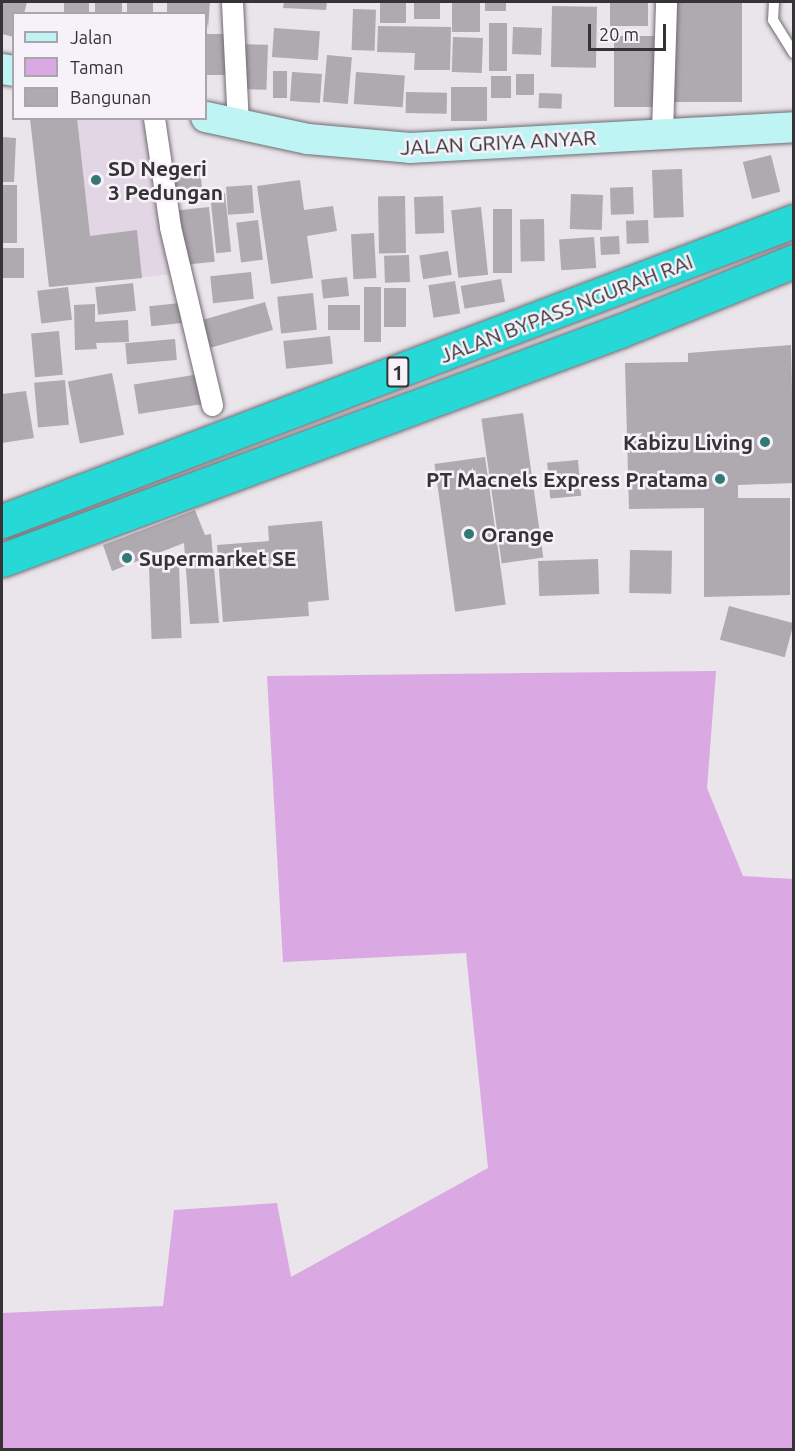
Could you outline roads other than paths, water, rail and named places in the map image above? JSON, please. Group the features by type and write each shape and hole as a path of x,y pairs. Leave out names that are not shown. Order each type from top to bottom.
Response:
{"highway":[{"name":"JALAN BYPASS NGURAH RAI","path":"2,520 606,294 794,221"},
{"name":"JALAN BYPASS NGURAH RAI","path":"2,560 620,331 794,261"},
{"path":"606,294 620,331"}],"street":[{"path":"232,2 238,126"},
{"path":"662,132 666,2"},
{"name":"JALAN GRIYA ANYAR","path":"207,117 238,126 308,139 410,148 662,132 794,127"},
{"path":"154,120 170,227 212,405"}],"lane":[{"path":"774,2 773,20 794,53"}],"place":[{"name":"SD Negeri 3 Pedungan","path":"96,180"},
{"name":"Kabizu Living","path":"765,442"},
{"name":"PT Macnels Express Pratama","path":"720,479"},
{"name":"Orange","path":"469,534"},
{"name":"Supermarket SE","path":"127,558"}]}
